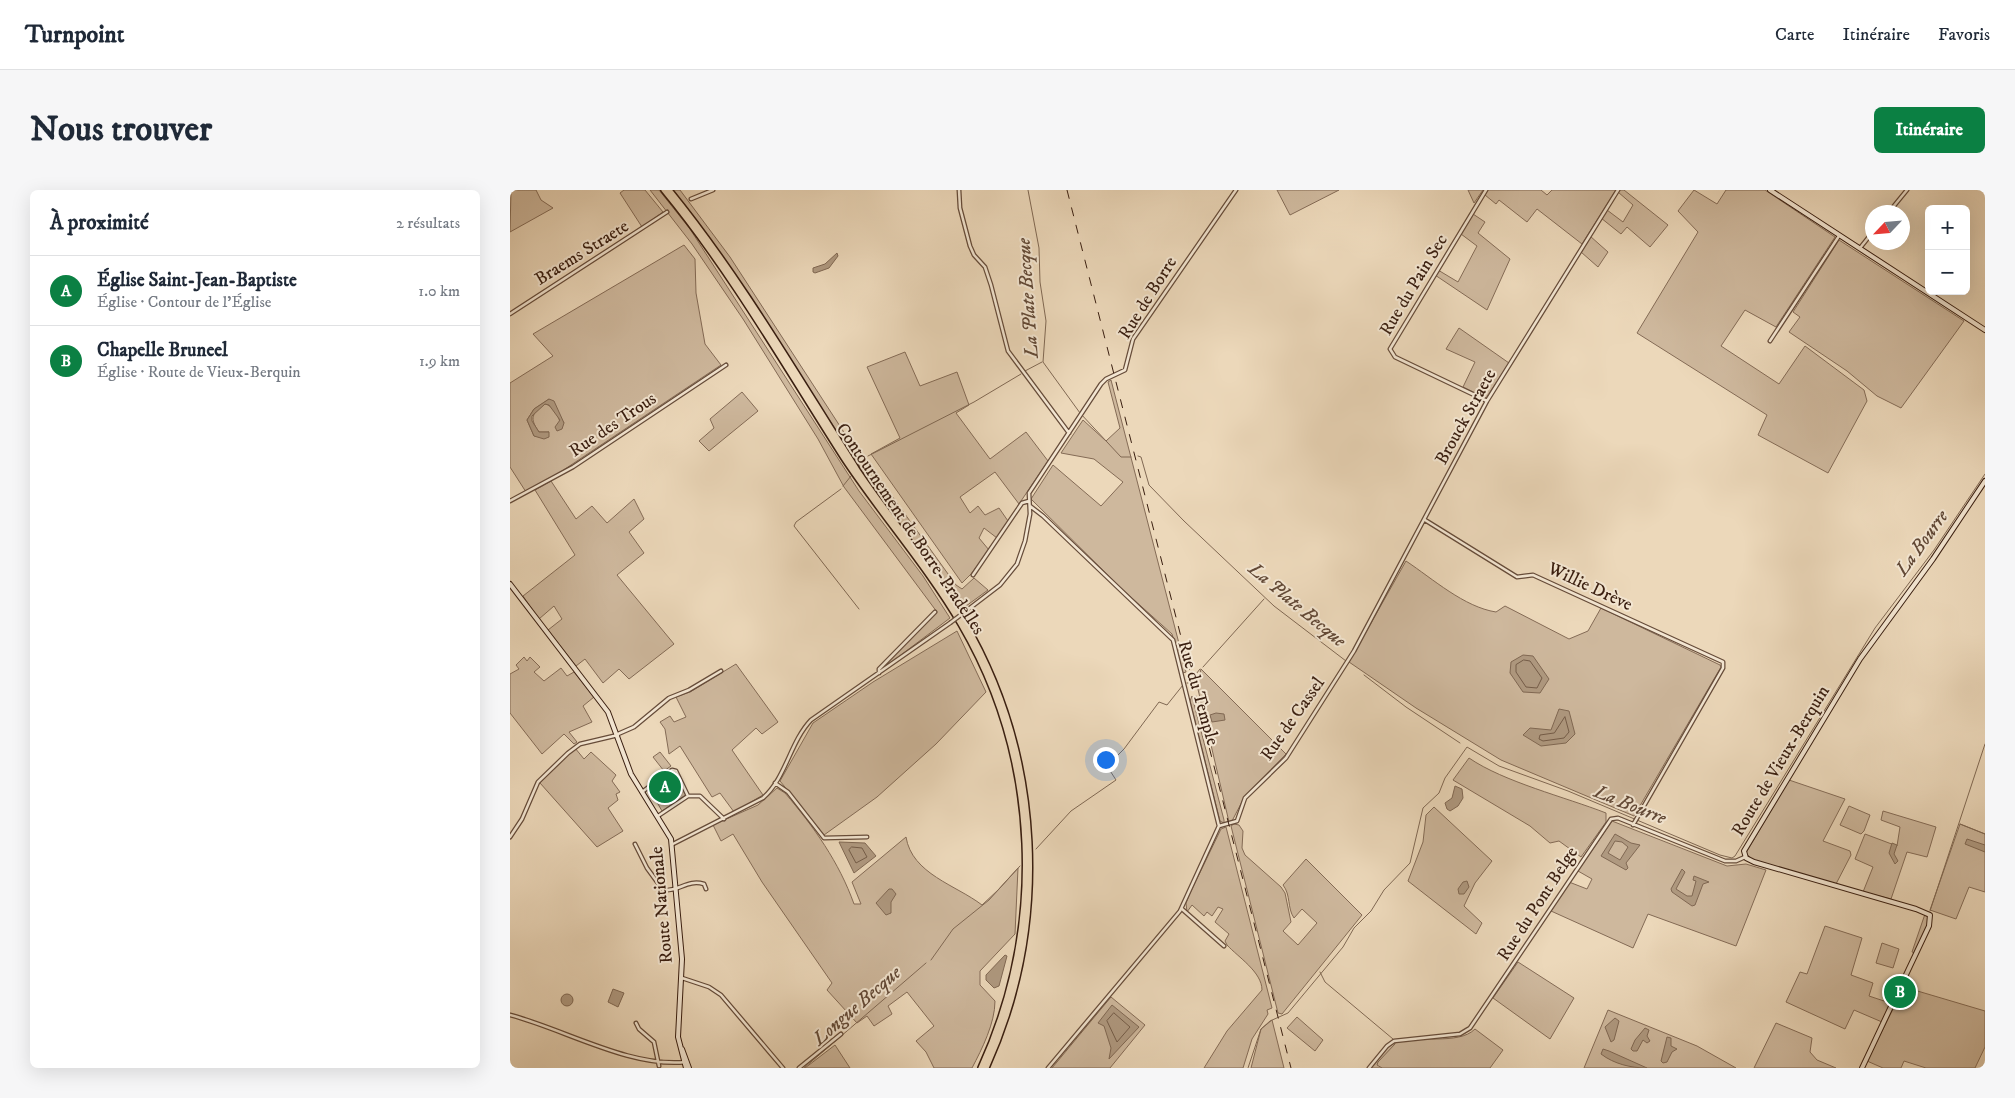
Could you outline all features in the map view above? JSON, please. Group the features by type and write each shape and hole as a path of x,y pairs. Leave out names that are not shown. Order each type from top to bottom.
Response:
{"highway":[{"name":"Contournement de Borre-Pradelles","path":"664,190 712,253 864,488 948,604 976,653 997,701 1009,738 1020,788 1025,833 1026,879 1022,930 1014,975 999,1025 982,1068"},
{"path":"670,190 716,252 869,488 953,603 981,653 1003,705 1019,760 1026,800 1030,851 1030,896 1024,942 1016,981 1002,1030 986,1068"}],"street":[{"path":"691,199 713,190"},
{"path":"959,190 959,206 969,244 974,255 984,267 992,287 1008,351 1069,433"},
{"name":"Rue de Borre","path":"973,576 1022,503 1028,501 1029,493 1102,382 1125,370 1133,339 1236,190"},
{"name":"Rue du Pain Sec","path":"1486,190 1390,349 1395,357 1487,401"},
{"name":"Brouck Straete","path":"1347,662 1487,401 1618,190"},
{"path":"1770,190 1985,330"},
{"path":"1895,205 1907,190"},
{"name":"Braems Straete","path":"510,314 667,212"},
{"path":"1770,341 1839,236"},
{"path":"1859,249 1865,242"},
{"name":"Rue des Trous","path":"510,501 573,467 726,365"},
{"name":"Route de Vieux-Berquin","path":"1862,1068 1929,926 1930,915 1754,862 1745,857 1744,851 1748,840 1854,668 1933,559 1985,481"},
{"path":"673,844 758,802 775,783 810,721 950,623 1000,585 1017,564 1025,541 1030,506 1028,501"},
{"name":"Rue du Temple","path":"1030,506 1046,518 1173,640 1219,826"},
{"name":"Willie Drève","path":"1424,520 1517,577 1533,575 1723,664 1647,803 1633,824"},
{"name":"Route Nationale","path":"510,584 604,707 618,735 628,766 673,844 675,889 681,940 682,978 678,1032 687,1068"},
{"path":"879,673 879,669 891,655 935,612"},
{"name":"Rue de Cassel","path":"1219,826 1237,821 1245,798 1286,758 1347,662"},
{"path":"510,837 521,821 538,782 568,753 580,744 618,735 634,727 669,698 689,690 721,671"},
{"path":"642,792 674,770 688,796"},
{"path":"775,783 786,791 824,838 867,837"},
{"path":"658,816 688,796 700,796 724,819"},
{"name":"Rue du Pont Belge","path":"1369,1068 1387,1046 1394,1041 1460,1034 1470,1028 1607,822 1616,818 1725,861 1736,861 1745,857"},
{"path":"1048,1068 1182,909 1219,826"},
{"path":"635,844 647,868 662,890 675,889 693,882 704,884 706,890"},
{"path":"1182,909 1224,946"},
{"path":"682,978 709,987 721,995 783,1068"},
{"path":"510,1014 618,1058 643,1064"},
{"path":"636,1023 639,1029 654,1042 657,1066 685,1062"},
{"path":"799,1068 840,1034"}],"shaded area":[{"path":"511,190 536,190 541,200 553,208 510,232"},
{"path":"624,190 645,190 663,212 642,227 620,193"},
{"path":"650,190 659,190 690,229 859,491 923,576 950,618 885,667 883,666 937,612 844,487 818,439 743,319 692,244"},
{"path":"673,190 680,190 730,257 849,440 866,460 956,585 962,589 974,578 988,590 962,609 866,476 719,251"},
{"path":"1277,190 1339,190 1290,215"},
{"path":"1468,190 1483,190 1474,203"},
{"path":"1488,190 1541,190 1547,195 1552,190 1616,190 1582,244 1537,209 1527,222 1499,200 1496,204 1485,195"},
{"path":"1619,190 1624,190 1668,225 1650,247 1627,227 1621,234 1601,218 1607,210 1623,222 1633,205 1618,192"},
{"path":"1694,190 1717,204 1726,190 1765,190 1835,237 1776,327 1745,310 1721,346 1779,384 1805,346 1864,390 1867,401 1828,473 1758,435 1767,415 1637,333 1698,232 1678,211"},
{"path":"1473,214 1485,222 1478,233 1510,259 1487,310 1435,275 1438,270 1458,282 1477,246 1461,234"},
{"path":"1590,236 1608,252 1598,267 1581,252"},
{"path":"1839,240 1964,321 1901,408 1877,396 1847,371 1789,332 1800,317 1793,312"},
{"path":"684,245 695,259 696,293 705,344 721,365 562,471 526,492 510,467 510,383 553,356 533,334","holes":["549,399 564,423 560,423 555,411 545,404 537,410 533,419 539,432 549,432 534,436 527,420 534,409"]},
{"path":"1459,328 1509,363 1486,398 1463,387 1475,362 1446,349"},
{"path":"905,352 920,386 957,372 969,405 956,413 990,459 1026,432 1048,461 1019,504 995,472 960,497 970,513 978,506 985,515 999,508 1008,521 997,538 984,528 979,538 989,550 962,583 871,454 900,438 867,367"},
{"path":"1111,380 1183,659 1186,672 1183,673 1172,634 1123,590 1031,499 1053,465 1101,506 1123,482 1094,459 1061,453 1083,420 1106,441 1120,428 1108,382"},
{"path":"742,392 758,411 709,451 699,441 714,428 710,419"},
{"path":"551,481 576,519 592,506 607,523 634,499 644,519 629,532 644,553 617,575 674,644 629,679 619,669 603,683 585,659 576,666 548,630 562,619 554,606 539,619 523,596 575,555 535,490"},
{"path":"1406,561 1449,591 1472,604 1496,612 1505,606 1569,639 1588,631 1601,608 1720,665 1721,667 1634,816 1501,760 1416,708 1349,662"},
{"path":"957,631 986,692 936,744 877,797 824,835 780,781 813,723 873,682"},
{"path":"524,657 527,661 530,657 540,667 534,672 544,681 561,668 567,676 574,672 594,697 583,706 592,722 569,732 577,742 574,744 564,734 542,754 510,713 510,674 519,669 516,665"},
{"path":"736,664 778,722 762,734 756,728 732,750 763,795 734,812 720,793 712,797 680,746 669,754 665,729 660,722 670,716 674,722 686,717 676,697 690,692"},
{"path":"1201,669 1286,754 1245,796 1232,821 1229,822 1197,685"},
{"path":"1192,696 1224,823 1220,821 1190,701"},
{"path":"575,748 584,759 591,752 616,775 612,781 620,792 616,794 618,800 608,808 623,831 597,847 540,783"},
{"path":"660,752 671,766 664,771 653,757"},
{"path":"1469,758 1483,767 1517,782 1606,813 1606,822 1581,857 1559,841 1550,843 1530,826 1453,780"},
{"path":"673,771 687,794 662,811 650,790"},
{"path":"1789,780 1845,799 1823,841 1850,851 1851,855 1836,884 1753,860 1746,853"},
{"path":"777,788 785,793 816,832 841,874 854,904 861,904 852,882 906,837 910,850 926,870 982,905 1018,868 1015,934 980,971 980,985 995,1001 993,1018 987,1036 972,1068 934,1068 926,1052 916,1041 934,1026 907,992 888,1006 892,1014 874,1026 867,1016 857,1023 827,990 832,983 762,882 733,834 721,841 713,825 758,805"},
{"path":"1849,806 1870,815 1861,834 1840,825"},
{"path":"1434,807 1492,861 1475,883 1464,906 1482,923 1476,934 1408,881 1423,842 1426,815"},
{"path":"1883,811 1936,827 1927,857 1907,852 1891,899 1863,892 1873,867 1855,859 1865,834 1897,846 1900,827 1881,820"},
{"path":"1612,821 1727,866 1746,864 1766,870 1736,946 1648,914 1633,948 1551,911 1569,882 1587,889 1592,879 1578,871"},
{"path":"1234,824 1239,825 1243,831 1242,848 1245,855 1281,887 1285,893 1291,922 1283,931 1298,945 1317,923 1302,909 1294,918 1283,885 1306,859 1362,915 1282,1014 1278,1013 1231,826"},
{"path":"1960,824 1985,834 1985,892 1969,887 1956,919 1930,910"},
{"path":"1226,827 1272,1008 1267,1010 1268,1014 1252,1039 1243,1068 1204,1068 1227,1031 1262,990 1261,983 1254,971 1227,945 1225,941 1229,934 1215,922 1223,909 1218,907 1212,916 1207,912 1204,916 1192,905 1187,912 1186,903 1190,893 1221,829"},
{"path":"1925,914 1929,919 1928,924 1915,953 1912,952"},
{"path":"1825,926 1862,938 1851,975 1873,983 1869,996 1890,1003 1882,1022 1854,1010 1845,1029 1786,1002 1800,972 1807,974"},
{"path":"1882,943 1899,949 1893,968 1876,963"},
{"path":"1518,962 1574,998 1550,1039 1493,998"},
{"path":"1904,987 1985,1011 1985,1047 1975,1068 1926,1068 1904,1061 1901,1068 1883,1068 1867,1061"},
{"path":"1111,997 1145,1025 1110,1068 1052,1068"},
{"path":"1608,1010 1697,1046 1736,1068 1584,1068"},
{"path":"1297,1017 1323,1040 1315,1051 1287,1028"},
{"path":"1272,1020 1284,1068 1251,1068 1261,1029"},
{"path":"1776,1023 1812,1038 1810,1052 1817,1060 1836,1068 1754,1068"},
{"path":"1475,1029 1503,1050 1490,1068 1371,1068 1385,1051 1395,1043 1414,1039 1448,1039 1468,1034"},
{"path":"835,1045 850,1068 805,1068"}],"water":[{"path":"837,253 838,256 829,268 813,272 813,268 825,264"},
{"path":"549,399 554,401 564,423 562,429 557,431 555,427 560,420 549,405 545,404 532,416 532,421 539,432 549,432 549,437 544,439 534,436 527,420 534,409"},
{"path":"1523,655 1533,656 1549,679 1540,693 1523,692 1510,673 1511,662"},
{"path":"1559,709 1569,711 1575,734 1566,743 1541,746 1523,735 1530,728 1551,730"},
{"path":"1216,713 1224,714 1225,720 1212,722 1210,715"},
{"path":"1455,786 1462,789 1463,798 1458,806 1450,811 1445,803 1452,798"},
{"path":"1615,834 1631,843 1640,845 1626,863 1628,868 1626,870 1601,856","holes":["1615,841 1622,842 1628,847 1620,860 1608,853"]},
{"path":"1967,839 1985,845 1985,852 1965,844"},
{"path":"839,842 865,843 876,856 854,873"},
{"path":"1892,843 1897,845 1894,854 1898,861 1895,864 1889,853"},
{"path":"1682,869 1685,872 1676,889 1687,896 1692,896 1696,881 1693,880 1694,876 1709,882 1703,884 1695,905 1692,906 1672,892 1671,889"},
{"path":"1467,881 1469,887 1464,894 1459,894 1458,889 1463,882"},
{"path":"889,889 892,889 896,894 891,902 891,913 886,915 876,903"},
{"path":"1005,955 1007,956 999,986 994,988 986,980 986,975"},
{"path":"613,989 624,993 618,1007 608,1002"},
{"path":"565,994 569,994 573,1000 569,1006 565,1006 561,1002 561,998"},
{"path":"1112,1005 1139,1027 1109,1059 1111,1048 1104,1026 1098,1023"},
{"path":"1615,1018 1619,1021 1614,1040 1611,1042 1605,1027"},
{"path":"1645,1028 1649,1030 1647,1036 1650,1041 1647,1043 1643,1040 1637,1051 1633,1051 1631,1049 1635,1040"},
{"path":"1667,1037 1671,1038 1671,1046 1677,1049 1672,1052 1667,1062 1663,1063 1661,1061"},
{"path":"1603,1049 1647,1068 1617,1063 1601,1054"}],"waterway":[{"name":"La Plate Becque","path":"1028,190 1039,248 1040,282 1046,321 1043,362 1080,413 1121,457 1131,457"},
{"path":"1025,371 1042,362"},
{"path":"868,456 974,402 1021,374"},
{"name":"La Plate Becque","path":"1138,456 1141,457 1149,485 1184,521 1274,606 1346,661"},
{"path":"859,463 866,458"},
{"name":"La Bourre","path":"1248,1068 1261,1029 1270,1021 1288,1013 1343,947 1354,928 1371,911 1384,890 1410,863 1423,808 1439,793 1445,778 1467,747 1499,766 1568,791 1720,855 1732,858 1735,856 1875,628 1934,550 1985,474"},
{"path":"843,486 851,476"},
{"path":"841,489 796,522 794,526 859,609"},
{"name":"Longue Becque","path":"1203,667 1264,599"},
{"name":"Longue Becque","path":"1196,681 1196,674 1200,669"},
{"path":"1364,675 1406,707 1460,743"},
{"name":"Longue Becque","path":"1036,849 1071,811 1116,780 1107,766 1124,749 1159,702 1167,705 1183,685"},
{"path":"1930,911 1985,744"},
{"path":"1960,824 1985,834"},
{"name":"Longue Becque","path":"931,960 953,929 989,900 1020,866"},
{"name":"Longue Becque","path":"804,1068 926,963"},
{"path":"1320,972 1325,982 1393,1039"},
{"path":"1382,1068 1377,1065 1378,1062 1395,1044"}],"railway":[{"path":"1067,190 1291,1068"}],"place":[{"name":"Église Saint-Jean-Baptiste","path":"665,787"},
{"name":"Chapelle Bruneel","path":"1900,992"}]}
